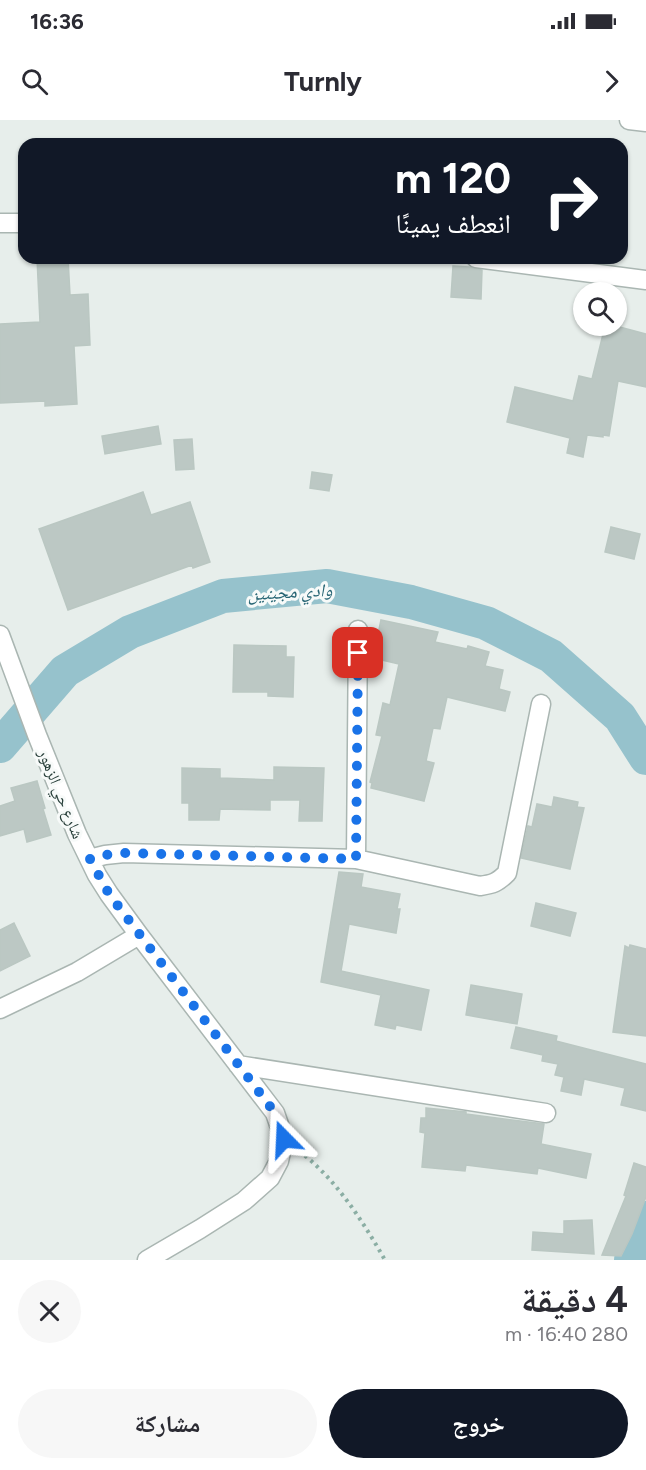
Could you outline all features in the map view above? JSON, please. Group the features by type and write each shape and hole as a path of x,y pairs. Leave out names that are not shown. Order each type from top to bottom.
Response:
{"street":[{"path":"629,120 646,122"},
{"path":"0,224 18,223"},
{"path":"522,264 646,280"},
{"path":"356,859 358,630"},
{"name":"شارع حي الزهور","path":"0,635 72,823 109,894 275,1113 284,1139"},
{"path":"90,859 124,853 356,859 480,886 490,885 498,882 507,873 540,704"},
{"path":"0,1009 77,972 139,935"},
{"path":"238,1065 546,1113"},
{"path":"147,1260 244,1201 270,1178 279,1161 284,1139"}],"path":[{"path":"284,1139 316,1163 344,1197 385,1260"}],"building":[{"path":"37,264 68,264 70,295 88,294 90,345 74,346 77,404 45,406 45,401 0,403 0,324 40,322"},
{"path":"453,266 482,270 481,299 451,297"},
{"path":"627,329 646,334 646,387 618,381 609,436 587,435 583,457 567,453 570,438 507,422 515,387 573,401 579,376 592,379 603,336 627,336"},
{"path":"158,426 161,444 105,454 102,436"},
{"path":"192,439 194,469 176,470 174,440"},
{"path":"312,472 332,475 329,491 310,488"},
{"path":"143,492 151,515 190,502 210,562 193,568 192,565 68,610 39,529"},
{"path":"611,527 640,534 634,559 605,552"},
{"path":"381,620 438,632 435,642 467,649 468,646 489,652 485,666 503,670 499,689 510,692 505,711 447,697 440,729 433,728 426,761 434,763 424,801 371,788 372,783 370,782 382,736 376,735 383,703 390,705 399,664 373,658"},
{"path":"234,645 286,646 286,657 294,657 293,697 268,696 268,692 233,692"},
{"path":"274,767 324,768 322,821 299,821 300,800 270,800 270,810 220,809 219,820 189,820 189,803 182,803 182,768 220,769 220,778 274,780"},
{"path":"37,781 51,835 27,842 24,829 0,836 0,806 15,801 11,788"},
{"path":"554,797 578,802 577,807 584,808 570,869 521,858 528,826 532,827 537,804 552,807"},
{"path":"339,872 363,874 361,887 400,894 396,933 349,924 341,971 429,990 421,1030 396,1025 395,1029 375,1025 381,995 321,982"},
{"path":"536,903 576,913 570,936 531,926"},
{"path":"14,923 30,956 0,971 0,930"},
{"path":"630,945 646,949 646,1036 613,1032 625,946 629,948"},
{"path":"471,985 522,994 517,1024 466,1015"},
{"path":"516,1027 557,1036 556,1041 646,1064 646,1111 621,1105 625,1088 584,1079 581,1095 561,1091 564,1077 555,1075 558,1064 542,1061 543,1055 511,1048"},
{"path":"426,1108 544,1124 541,1144 591,1154 586,1178 538,1168 537,1174 466,1165 465,1171 422,1167 425,1133 420,1132 421,1118 426,1118"},
{"path":"634,1163 646,1167 646,1197 621,1256 602,1255 626,1196 624,1195"},
{"path":"592,1220 594,1254 532,1250 533,1232 564,1234 564,1221"}],"waterway":[{"name":"وادي مجينين","path":"0,746 65,671 130,632 223,596 327,586 411,602 486,623 551,656 620,717 646,758"},
{"name":"وادي مجينين","path":"631,1260 646,1218"}],"route":[{"path":"284,1139 275,1113 109,894 90,859 124,853 356,859 358,653"}]}
